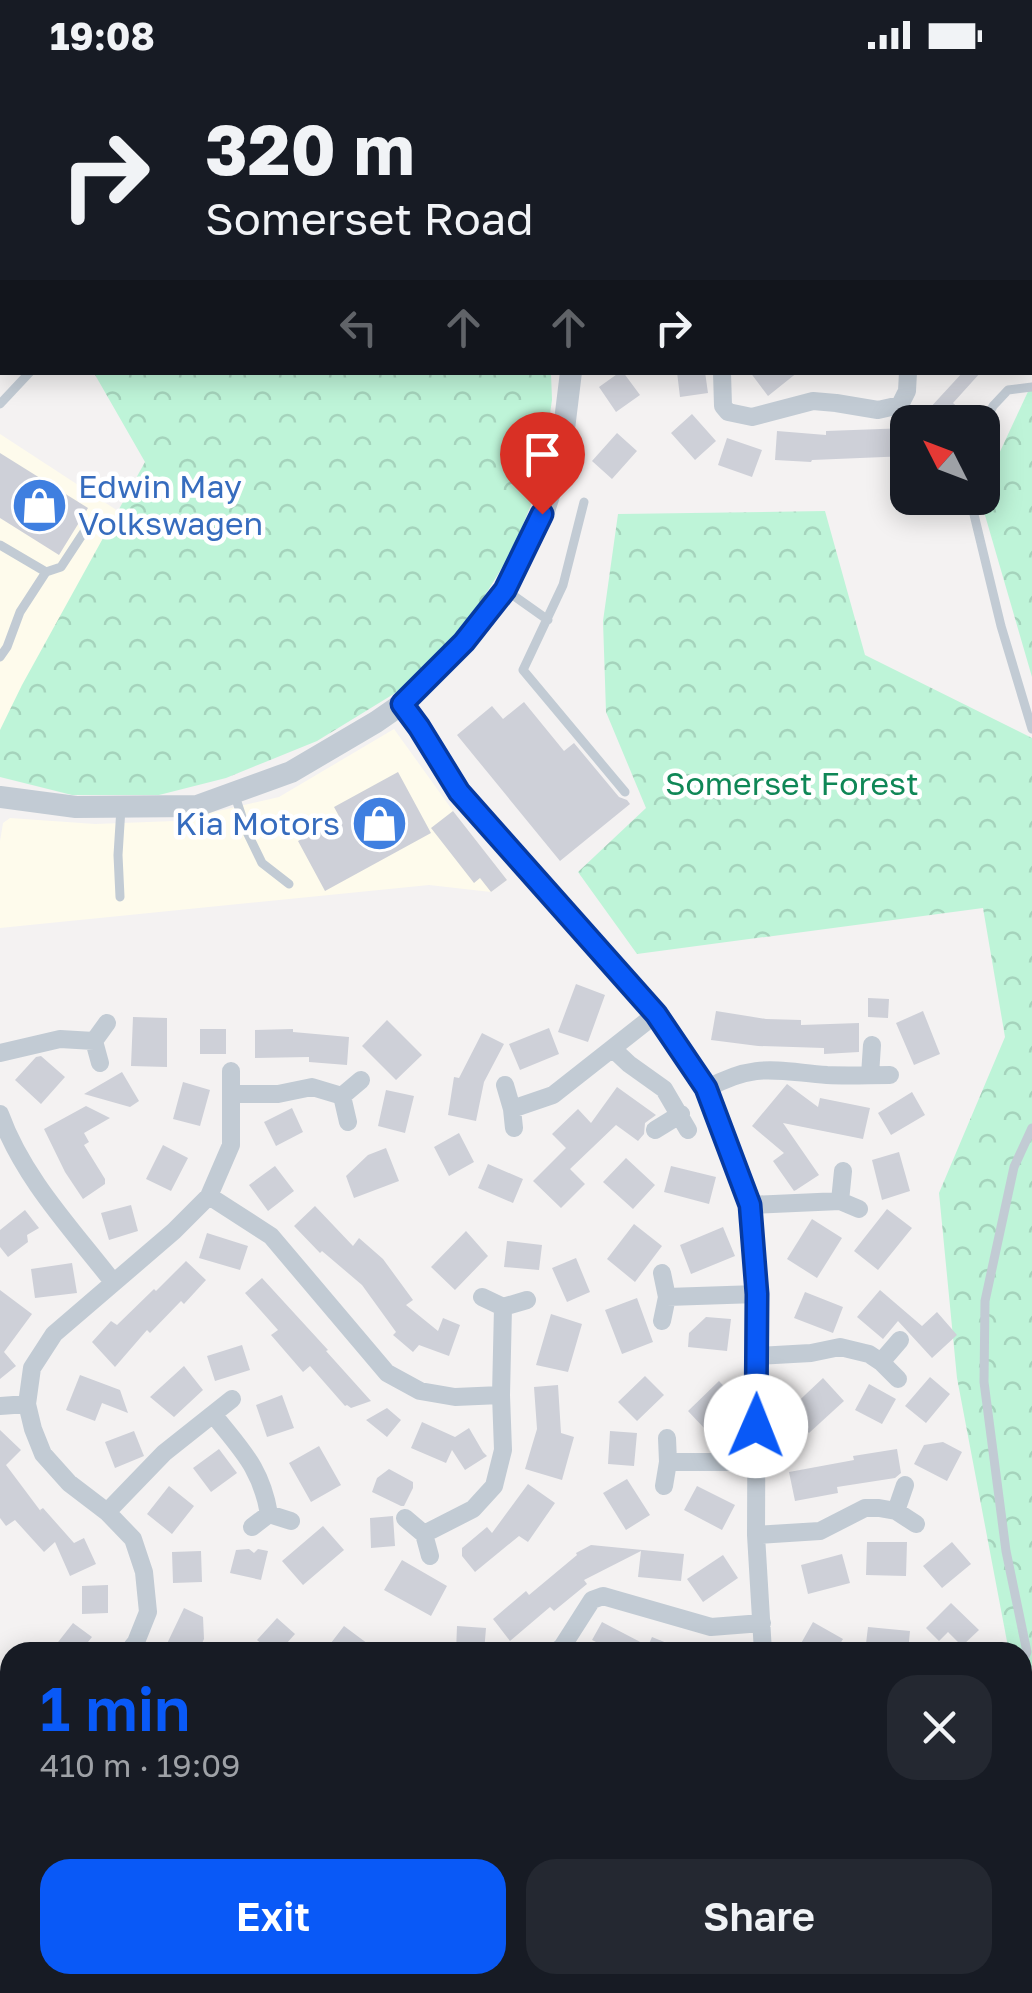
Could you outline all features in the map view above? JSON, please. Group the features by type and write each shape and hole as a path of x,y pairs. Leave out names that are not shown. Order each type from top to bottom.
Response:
{"street":[{"path":"0,797 76,808 197,806 292,772 402,704 464,642 505,590 551,489 571,375"},
{"path":"722,375 723,406 728,412 752,417 813,402 878,410 900,405 907,391 908,375"},
{"path":"402,704 459,792 656,1014 706,1088 750,1205 757,1294 756,1535 763,1642"},
{"path":"505,1085 513,1119 553,1095 656,1014"},
{"path":"94,1041 107,1023"},
{"path":"0,1053 60,1039 94,1041"},
{"path":"94,1041 100,1063"},
{"path":"870,1075 872,1045"},
{"path":"613,1049 664,1089 684,1122 655,1130"},
{"path":"706,1088 730,1075 765,1068 830,1075 890,1075"},
{"path":"136,1642 148,1612 144,1572 133,1539 43,1454 27,1404 32,1368 54,1334 174,1232 209,1196 231,1145 231,1071"},
{"path":"342,1096 361,1080"},
{"path":"232,1094 278,1094 312,1087 342,1096"},
{"path":"342,1096 348,1122"},
{"path":"0,1114 4,1138 112,1282"},
{"path":"840,1201 843,1171"},
{"path":"209,1196 271,1236 387,1373 420,1391 455,1397 501,1396"},
{"path":"750,1205 840,1201 858,1209"},
{"path":"662,1274 666,1297 662,1321"},
{"path":"666,1297 757,1294"},
{"path":"482,1297 503,1307 527,1300"},
{"path":"424,1534 473,1509 494,1486 503,1450 503,1307"},
{"path":"882,1362 900,1340"},
{"path":"758,1356 840,1347 869,1354 898,1379"},
{"path":"106,1512 164,1453 232,1400"},
{"path":"0,1406 27,1404"},
{"path":"213,1414 255,1467 269,1514"},
{"path":"664,1486 668,1438"},
{"path":"668,1462 755,1462"},
{"path":"896,1511 905,1485"},
{"path":"756,1535 820,1531 865,1508 896,1511 916,1524"},
{"path":"269,1514 291,1521"},
{"path":"252,1527 269,1514"},
{"path":"404,1518 424,1534 430,1556"},
{"path":"565,1642 592,1600 604,1596 711,1627 762,1623"}],"lane":[{"path":"0,404 27,375"},
{"path":"994,405 1008,390 1032,387"},
{"path":"584,502 563,585 523,670 625,792"},
{"path":"974,515 1001,626 1032,728"},
{"path":"0,658 20,612 46,572 62,567 84,532"},
{"path":"0,545 46,572"},
{"path":"505,590 548,620"},
{"path":"234,793 262,863 289,884"},
{"path":"120,897 122,808"},
{"path":"1028,1642 1006,1551 984,1382 985,1302 1014,1168 1032,1128"}],"shaded area":[{"path":"0,434 118,511 0,734"},
{"path":"394,729 507,880 491,892 429,885 0,928 0,841 3,823 10,818 95,824 175,821 279,797"}],"green space":[{"path":"95,375 551,375 552,400 540,482 513,550 471,618 410,684 317,741 226,778 159,795 72,795 0,777 0,730 145,462"},
{"path":"1032,383 1032,677 985,515 1000,515 1000,452"},
{"name":"Somerset Forest","path":"825,511 865,655 1032,738 1032,1642 1007,1642 957,1378 939,1193 1005,1037 983,908 637,954 578,872 646,808 606,712 603,621 618,514"}],"building":[{"path":"616,375 625,375 640,395 616,412 599,387"},
{"path":"677,375 705,375 708,393 680,397"},
{"path":"752,375 794,375 768,396"},
{"path":"960,375 978,375 953,403 933,405"},
{"path":"692,414 716,441 695,460 671,433"},
{"path":"890,429 890,457 811,462 775,460 777,431 826,435 826,431"},
{"path":"617,433 637,451 612,479 592,461"},
{"path":"727,438 762,450 752,477 718,465"},
{"path":"0,453 88,508 59,555 0,518"},
{"path":"524,702 564,751 574,743 619,797 630,804 560,861 457,735 492,706 503,719"},
{"path":"398,772 431,833 325,891 298,841 340,818 334,807"},
{"path":"453,811 507,880 491,892 480,878 474,883 431,828"},
{"path":"576,984 605,995 588,1042 558,1032"},
{"path":"868,998 889,999 888,1018 868,1017"},
{"path":"716,1011 801,1020 801,1025 859,1023 859,1052 824,1054 824,1048 711,1040"},
{"path":"923,1011 940,1054 914,1065 896,1023"},
{"path":"133,1017 167,1018 167,1067 131,1066"},
{"path":"387,1020 422,1055 396,1080 362,1046"},
{"path":"549,1028 559,1054 520,1070 509,1044"},
{"path":"200,1029 226,1029 226,1054 200,1054"},
{"path":"293,1029 349,1037 347,1065 309,1062 309,1057 255,1058 255,1030"},
{"path":"482,1033 504,1044 484,1082 476,1121 448,1115 454,1077 459,1078"},
{"path":"41,1056 65,1077 41,1104 15,1080"},
{"path":"122,1072 139,1101 130,1107 84,1094"},
{"path":"183,1082 210,1090 200,1126 173,1119"},
{"path":"787,1084 818,1107 820,1098 870,1108 863,1139 783,1123 819,1175 794,1191 773,1161 784,1153 752,1126"},
{"path":"617,1087 656,1115 645,1123 644,1134 638,1141 616,1125 570,1169 585,1184 561,1208 533,1181 566,1148 552,1134 578,1109 591,1123"},
{"path":"386,1090 414,1096 405,1133 378,1126"},
{"path":"912,1092 925,1115 891,1135 878,1113"},
{"path":"86,1106 110,1118 84,1133 89,1142 84,1145 105,1184 83,1199 44,1129"},
{"path":"292,1108 303,1132 276,1146 264,1122"},
{"path":"459,1133 474,1162 449,1176 434,1147"},
{"path":"163,1145 188,1158 171,1191 146,1179"},
{"path":"386,1148 399,1181 354,1198 346,1176 368,1155"},
{"path":"899,1152 910,1191 882,1200 872,1160"},
{"path":"626,1158 655,1185 633,1209 603,1182"},
{"path":"488,1164 523,1179 513,1203 478,1188"},
{"path":"275,1166 294,1191 268,1211 249,1185"},
{"path":"671,1166 716,1177 709,1204 664,1192"},
{"path":"131,1205 138,1231 109,1240 101,1213"},
{"path":"315,1206 353,1246 359,1238 383,1259 413,1300 406,1305 438,1331 443,1318 460,1325 449,1356 419,1345 413,1352 393,1335 396,1332 362,1285 320,1253 294,1226"},
{"path":"887,1209 912,1228 878,1270 854,1251"},
{"path":"25,1210 39,1228 27,1235 28,1242 8,1257 0,1247 0,1230"},
{"path":"812,1219 842,1238 817,1278 787,1259"},
{"path":"634,1224 662,1246 635,1282 607,1259"},
{"path":"723,1227 735,1256 691,1274 680,1245"},
{"path":"466,1231 488,1256 455,1290 431,1267"},
{"path":"207,1233 248,1246 240,1270 199,1258"},
{"path":"507,1241 542,1245 539,1270 504,1267"},
{"path":"576,1258 590,1292 567,1302 552,1268"},
{"path":"186,1261 206,1280 150,1333 147,1330 115,1367 92,1342 111,1321 117,1325"},
{"path":"72,1263 77,1293 35,1298 31,1269"},
{"path":"262,1278 371,1401 351,1408 345,1406 310,1366 303,1372 271,1335 278,1330 245,1293"},
{"path":"0,1290 32,1314 4,1352 16,1366 0,1379"},
{"path":"880,1290 922,1326 937,1312 957,1335 932,1358 898,1321 883,1339 857,1317"},
{"path":"805,1292 843,1307 833,1333 794,1318"},
{"path":"637,1298 653,1342 622,1354 605,1310"},
{"path":"551,1314 582,1324 568,1372 536,1365"},
{"path":"706,1317 731,1319 727,1351 688,1347 689,1333"},
{"path":"242,1345 250,1370 215,1381 207,1356"},
{"path":"184,1366 203,1390 174,1417 150,1397"},
{"path":"80,1375 120,1390 128,1413 102,1403 95,1421 66,1410"},
{"path":"645,1376 664,1395 637,1421 618,1402"},
{"path":"930,1377 950,1394 926,1423 905,1406"},
{"path":"823,1378 844,1401 809,1433 788,1411"},
{"path":"719,1381 736,1399 705,1429 688,1411"},
{"path":"869,1384 896,1399 882,1424 855,1410"},
{"path":"558,1385 561,1433 574,1437 562,1480 525,1469 537,1429 534,1387"},
{"path":"282,1395 294,1428 267,1437 256,1405"},
{"path":"387,1408 401,1420 387,1437 366,1420"},
{"path":"422,1422 455,1437 469,1428 487,1456 465,1470 452,1450 446,1463 411,1448"},
{"path":"0,1430 21,1450 6,1465 42,1513 43,1508 74,1543 84,1538 96,1564 70,1576 55,1542 44,1552 15,1520 6,1526 0,1518"},
{"path":"134,1431 144,1456 115,1468 105,1442"},
{"path":"610,1431 637,1433 634,1466 608,1464"},
{"path":"943,1442 962,1452 947,1481 914,1464 924,1445"},
{"path":"319,1446 341,1485 311,1502 289,1463"},
{"path":"219,1449 237,1473 211,1492 193,1468"},
{"path":"897,1449 901,1473 895,1478 837,1487 838,1493 795,1501 789,1472"},
{"path":"389,1469 413,1482 404,1506 372,1492 377,1478"},
{"path":"627,1479 650,1515 626,1530 603,1493"},
{"path":"528,1484 555,1503 528,1542 519,1536 475,1572 462,1556 462,1548 487,1527 492,1533"},
{"path":"169,1486 194,1506 172,1534 147,1514"},
{"path":"697,1486 735,1505 722,1530 684,1510"},
{"path":"393,1516 395,1546 371,1548 370,1518"},
{"path":"323,1526 344,1550 303,1585 282,1561"},
{"path":"867,1542 907,1542 906,1576 866,1575"},
{"path":"952,1542 971,1564 942,1588 923,1566"},
{"path":"591,1545 684,1554 681,1581 638,1577 641,1551 584,1580 587,1584 554,1611 550,1607 510,1641 493,1619"},
{"path":"249,1549 254,1553 258,1549 268,1551 261,1580 230,1573 236,1550"},
{"path":"201,1551 202,1582 173,1583 172,1552"},
{"path":"842,1554 850,1583 808,1594 801,1565"},
{"path":"723,1555 738,1578 703,1602 687,1579"},
{"path":"402,1560 447,1586 431,1616 384,1590"},
{"path":"108,1585 108,1613 82,1614 82,1586"},
{"path":"951,1603 979,1630 966,1642 958,1642 948,1632 939,1641 926,1628"},
{"path":"184,1608 203,1617 203,1642 168,1642"},
{"path":"277,1618 295,1634 288,1642 257,1640"},
{"path":"602,1622 640,1642 596,1642 592,1640"},
{"path":"813,1622 843,1639 841,1642 802,1642"},
{"path":"73,1623 92,1637 88,1642 58,1642"},
{"path":"344,1626 365,1642 332,1642"},
{"path":"457,1626 486,1628 485,1642 456,1642"},
{"path":"868,1627 910,1631 909,1642 866,1642"}],"place":[{"name":"Edwin May Volkswagen","path":"39,505"},
{"name":"Kia Motors","path":"379,824"}],"route":[{"path":"542,514 505,590 464,642 402,704 459,792 656,1014 706,1088 750,1205 757,1294 756,1426"}]}
